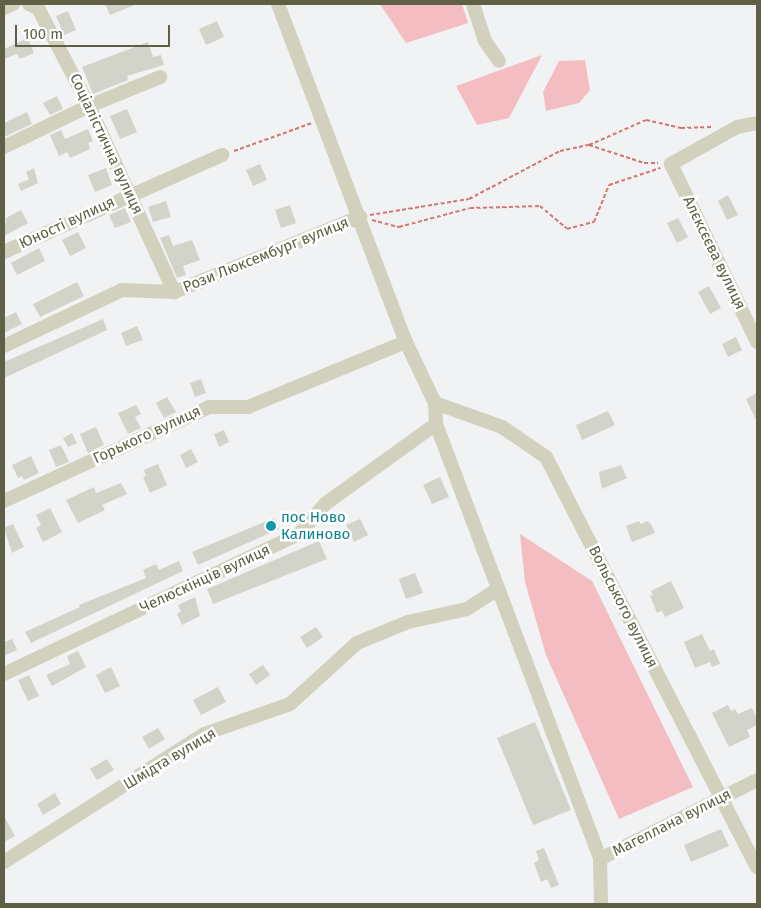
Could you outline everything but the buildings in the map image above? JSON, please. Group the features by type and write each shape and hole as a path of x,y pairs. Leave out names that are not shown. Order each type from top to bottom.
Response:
{"street":[{"path":"4,8 13,4"},
{"name":"Соціалістична вулиця","path":"29,4 38,8 89,106 174,292"},
{"path":"278,4 324,118 406,342 435,403 436,424 600,859"},
{"path":"473,4 484,41 499,61"},
{"path":"4,147 89,106 160,77"},
{"path":"671,164 737,127 757,123"},
{"name":"Юності вулиця","path":"4,252 129,194 222,156"},
{"name":"Алєксєєва вулиця","path":"671,164 757,342"},
{"name":"Рози Люксембург вулиця","path":"4,346 122,290 174,292 360,217"},
{"name":"Горького вулиця","path":"4,501 209,407 248,407 406,342"},
{"name":"Вольського вулиця","path":"435,403 502,427 546,457 720,799 757,867"},
{"name":"Челюскінців вулиця","path":"4,674 299,534 325,504 436,424"},
{"name":"Шмідта вулиця","path":"4,862 204,734 290,704 357,643 408,622 466,609 498,589"},
{"name":"Магеллана вулиця","path":"601,904 600,859 757,780"}],"path":[{"path":"222,156 324,118"},
{"path":"360,217 469,199 560,151 590,145 646,120 681,128 719,127"},
{"path":"590,145 644,163 671,164"},
{"path":"360,217 398,227 470,208 540,206 568,229 594,222 609,185 671,164"}],"shaded area":[{"path":"380,4 462,4 468,23 406,43"},
{"path":"542,55 509,118 477,125 456,86"},
{"path":"585,60 590,90 579,103 546,111 543,92 559,61"},
{"path":"520,534 592,581 693,787 619,819 546,655 525,582"}],"place":[{"name":"пос Ново Калиново","path":"271,526"}]}
